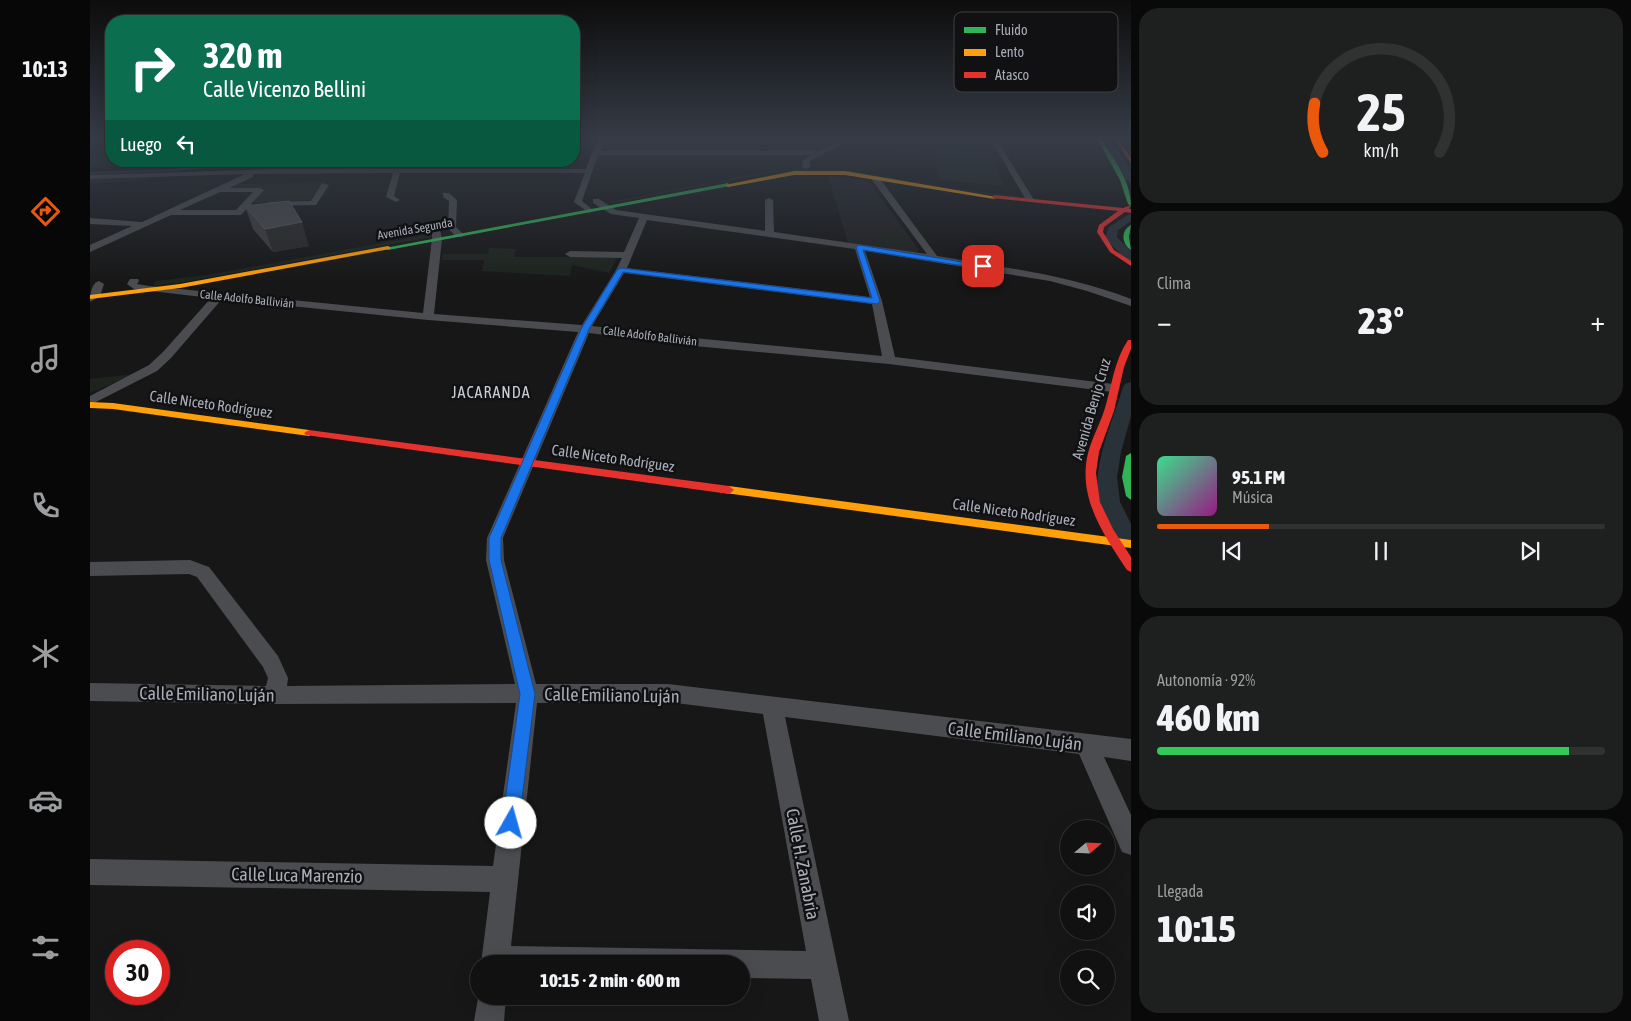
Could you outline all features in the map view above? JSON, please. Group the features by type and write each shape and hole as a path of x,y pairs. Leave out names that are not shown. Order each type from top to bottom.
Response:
{"main road":[{"name":"Avenida Segunda","path":"93,292 134,281 200,273 455,232 681,188"},
{"name":"Avenida Segunda","path":"592,206 704,188"},
{"name":"Avenida Segunda","path":"929,188 954,192 1130,207"},
{"name":"Avenida Segunda","path":"957,188 1028,198"},
{"path":"1130,207 1101,226 1100,232 1112,251 1131,264"},
{"path":"1131,227 1127,229 1125,236 1126,242 1131,248"},
{"name":"Avenida Segunda","path":"93,292 180,286 437,235"},
{"name":"Avenida Benjo Cruz","path":"1131,342 1121,357 1109,411 1096,442 1090,466 1089,483 1095,501 1131,567"},
{"name":"Calle Niceto Rodríguez","path":"90,405 113,406 1115,540 1131,544"},
{"path":"1131,456 1127,477 1131,496"}],"street":[{"path":"90,249 222,188"},
{"path":"247,204 313,203 323,188"},
{"path":"393,188 390,197 396,200"},
{"path":"582,188 578,202 614,212 932,258 1077,284 1131,303"},
{"path":"882,188 932,255 932,258"},
{"path":"1022,188 1028,198"},
{"path":"169,213 238,213 260,190 217,190"},
{"path":"446,195 453,200 455,232"},
{"path":"769,200 770,235"},
{"path":"497,955 504,879 528,694 495,560 495,538 585,329 621,270 644,217"},
{"path":"90,221 143,224"},
{"path":"428,317 437,235"},
{"path":"859,247 877,301 889,360"},
{"path":"570,254 628,255"},
{"path":"621,270 877,301"},
{"name":"Calle Adolfo Ballivián","path":"134,281 132,284 134,286 148,289 218,297 428,317 585,329 694,342 889,360 1113,388"},
{"path":"90,401 152,368 167,355 218,297"},
{"path":"90,569 190,567 204,572 272,662 278,678 274,695"},
{"name":"Calle Emiliano Luján","path":"90,692 274,695 668,693 1131,750"},
{"name":"Calle H. Zanabria","path":"772,707 834,1021"},
{"path":"1086,744 1131,842"},
{"name":"Calle Luca Marenzio","path":"90,872 504,879"},
{"path":"750,964 822,964"},
{"path":"489,1021 491,1005"}],"shaded area":[{"path":"319,188 310,200 256,203 253,201 263,189 227,189"},
{"path":"684,188 693,188 614,203 610,202"},
{"path":"831,188 873,188 919,250 915,253 848,243"},
{"path":"939,188 1019,196 1020,198"},
{"path":"880,231 903,232 911,247 886,246"},
{"path":"431,234 431,237 185,282 153,286 155,281 207,275"},
{"path":"489,248 516,249 514,257 617,257 609,273 572,265 570,276 482,271 484,260 442,260 443,254 488,254"},
{"path":"135,374 90,393 90,379"}],"building":[{"path":"289,201 302,222 265,229 245,206"}],"waterway":[{"path":"1131,216 1113,229 1111,238 1131,258"},
{"path":"1131,387 1112,452 1107,477 1108,495 1113,509 1131,540"}],"traffic: fast":[{"path":"388,248 714,188"},
{"path":"1126,188 1131,204"},
{"path":"1131,227 1128,229 1126,237 1131,248"},
{"path":"1131,456 1127,477 1131,496"}],"traffic: slow":[{"path":"936,188 994,197"},
{"path":"90,297 180,286 388,248"},
{"path":"90,405 113,406 309,433"},
{"path":"729,490 1131,544"}],"traffic: jam":[{"path":"994,197 1131,211"},
{"path":"1130,206 1101,226 1100,232 1112,251 1131,264"},
{"path":"1131,342 1119,367 1109,411 1092,458 1090,473 1091,487 1100,516 1131,567"},
{"path":"309,433 729,490"}],"district":[{"name":"JACARANDA","path":"491,392"}],"route":[{"path":"511,823 528,694 495,560 495,538 585,329 621,270 877,301 859,247 983,266"}]}
